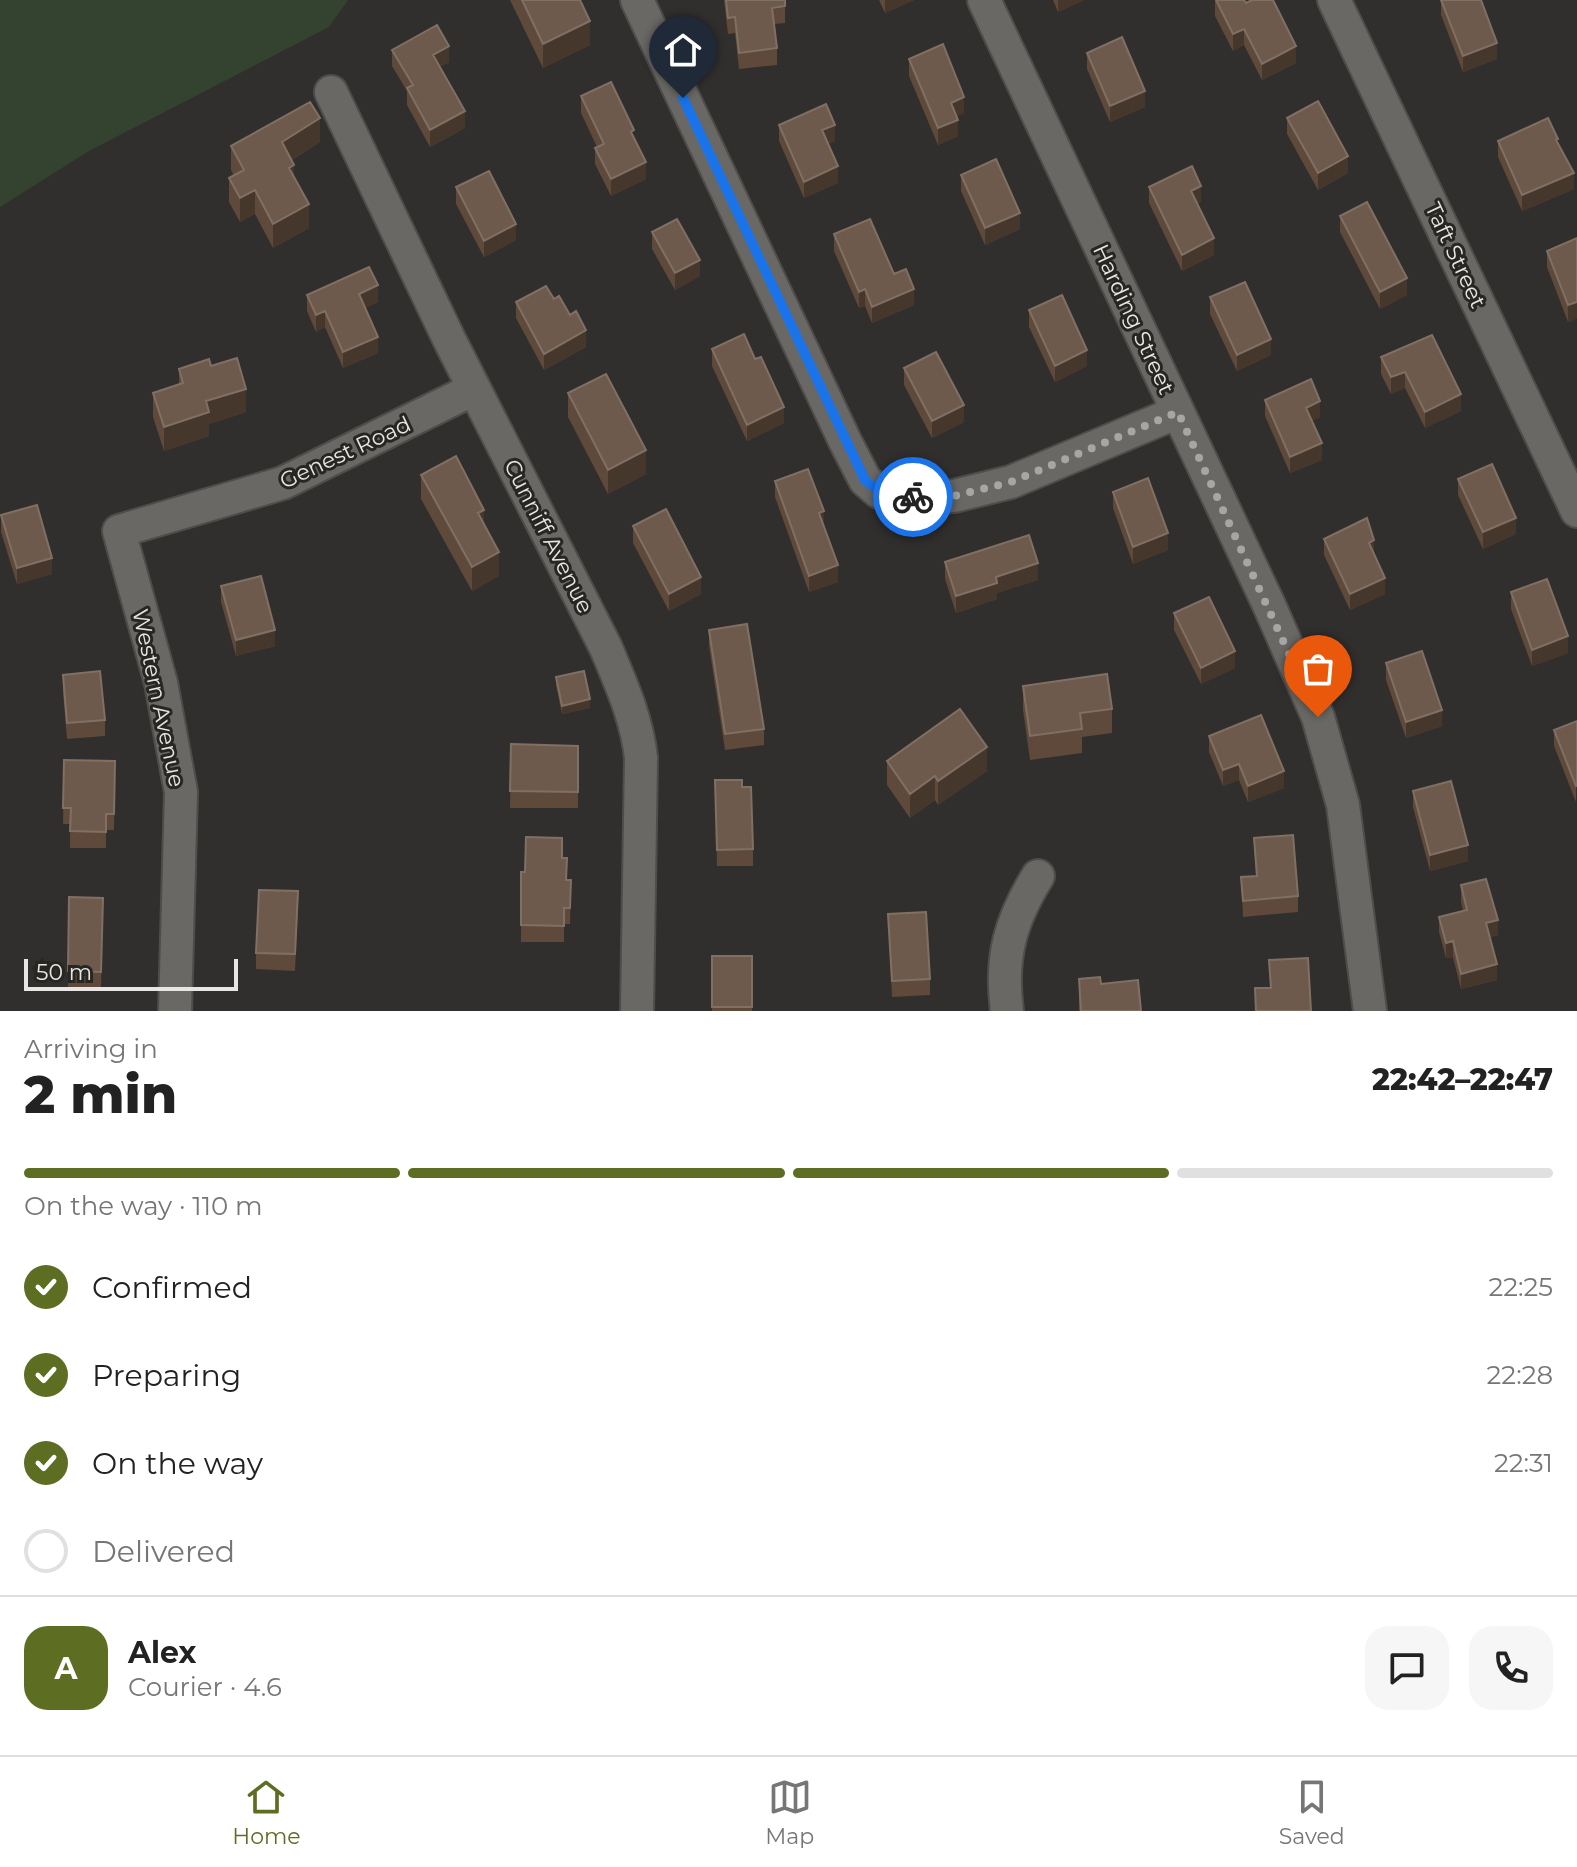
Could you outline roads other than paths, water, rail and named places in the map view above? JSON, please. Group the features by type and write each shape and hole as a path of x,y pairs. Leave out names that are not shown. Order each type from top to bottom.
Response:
{"street":[{"path":"637,0 845,441 865,480 879,492 898,497 954,496 1011,482 1178,412"},
{"name":"Harding Street","path":"984,0 1318,717 1343,805 1370,1011"},
{"name":"Taft Street","path":"1334,0 1577,511"},
{"name":"Cunniff Avenue","path":"331,92 474,389 606,648 627,698 641,758 637,1011"},
{"name":"Genest Road","path":"119,531 283,483 474,389"},
{"name":"Western Avenue","path":"119,531 161,683 181,792 175,1011"},
{"path":"1007,1011 1003,983 1006,950 1015,917 1038,876"}]}
